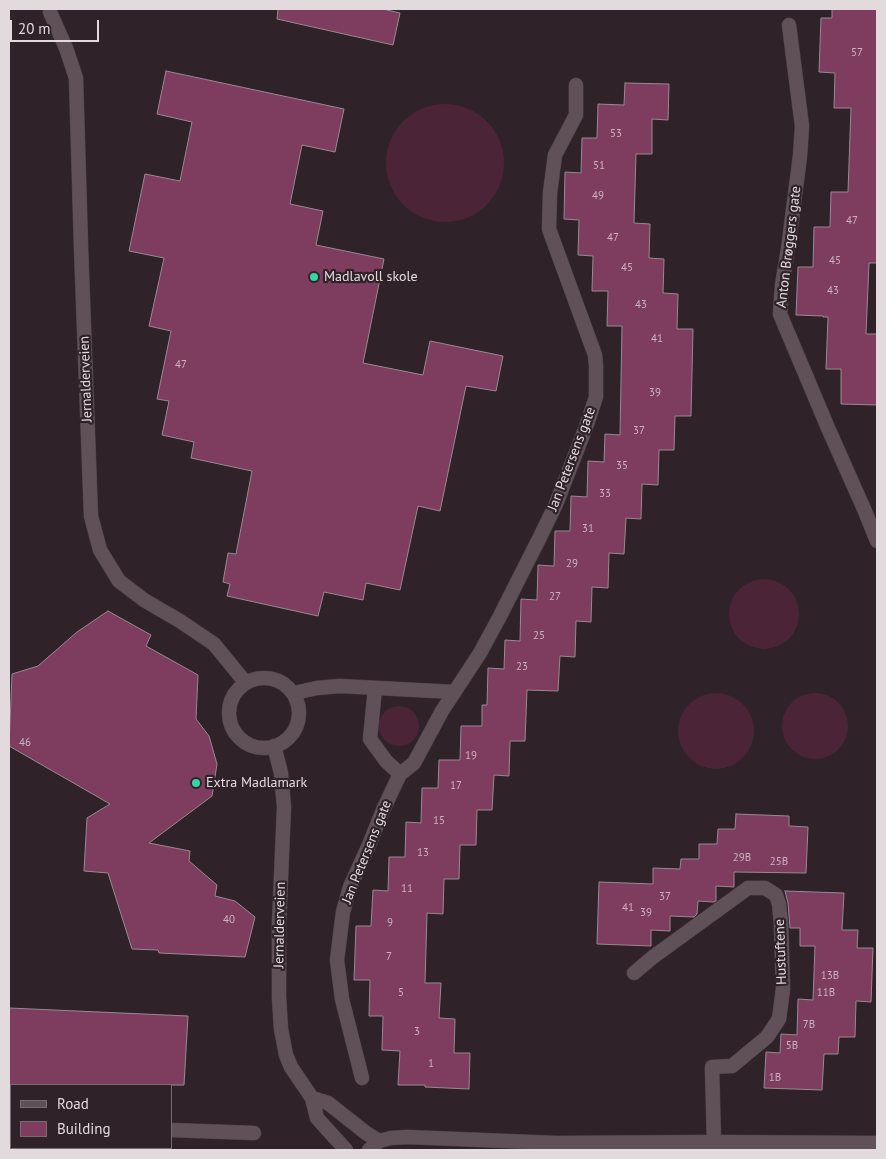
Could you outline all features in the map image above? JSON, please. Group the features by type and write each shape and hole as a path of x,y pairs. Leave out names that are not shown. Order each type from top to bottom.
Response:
{"street":[{"name":"Jernalderveien","path":"50,12 66,48 76,78 91,506 100,550 119,581 144,600 214,644 245,682"},
{"name":"Anton Brøggers gate","path":"788,25 802,126 800,156 782,285 780,314 877,541"},
{"name":"Jan Petersens gate","path":"362,1078 342,999 337,960 343,912 350,887 400,774 414,763 431,729 471,668 496,625 556,504 596,397 595,355 549,229 554,155 576,115 576,85"},
{"path":"259,678 271,678 286,685 294,693 299,709 297,726 283,743 262,748 251,745 241,740 231,726 228,710 231,699 245,682 259,678"},
{"path":"294,693 340,686 454,692"},
{"path":"375,688 370,740 386,761 400,774"},
{"name":"Jernalderveien","path":"274,746 281,773 284,807 279,924 281,1029 286,1055 291,1068 312,1098 317,1118 346,1150"},
{"name":"Hustuftene","path":"634,973 748,888 765,888 776,895 781,924 783,989 778,1019 767,1038 732,1066 712,1067 714,1142"},
{"path":"312,1098 328,1102 366,1133 374,1146 391,1138 407,1137 556,1143 877,1143"},
{"path":"172,1130 254,1133"}],"shaded area":[{"path":"445,104 468,108 487,121 500,140 504,163 500,186 487,205 468,218 445,222 422,218 403,205 390,186 386,163 390,140 403,121 422,108"},
{"path":"764,579 777,582 789,589 796,601 799,614 796,627 789,639 777,646 764,649 751,646 739,639 732,627 729,614 732,601 739,589 751,582"},
{"path":"709,693 723,693 737,699 748,710 754,724 751,746 743,758 723,769 709,769 695,763 684,752 678,738 678,724 684,710 695,699"},
{"path":"808,693 822,693 834,698 843,707 848,719 846,739 839,750 822,759 808,759 796,754 787,745 782,733 782,719 787,707 796,698"},
{"path":"399,706 413,712 419,726 413,740 399,746 385,740 379,726 385,712"}],"building":[{"path":"278,9 383,9 400,13 393,45 277,19"},
{"path":"832,9 877,9 877,263 869,263 866,334 877,334 877,405 841,404 841,369 826,369 828,317 796,315 798,267 813,267 814,227 830,227 831,192 848,192 851,108 834,108 835,73 819,72 821,18 832,18"},
{"name":"Madlavoll skole","path":"166,71 344,109 335,152 302,145 290,204 323,211 316,245 384,259 363,363 423,375 430,341 503,356 496,391 466,386 440,511 418,506 400,590 366,583 363,600 324,592 318,616 227,596 230,584 223,582 228,553 236,554 252,471 191,458 194,442 162,435 169,401 157,399 171,331 149,326 164,258 129,251 145,174 180,181 192,122 157,114"},
{"path":"625,83 669,84 668,120 652,119 652,154 636,154 634,223 650,224 649,258 664,259 663,293 678,294 677,329 693,329 691,416 675,416 674,450 659,450 658,485 642,484 641,519 626,518 624,554 609,553 608,588 592,587 591,622 576,621 575,657 560,656 558,691 527,690 525,741 510,741 509,776 494,775 492,810 477,810 476,845 460,845 459,879 444,879 443,914 427,913 425,983 441,983 439,1018 455,1019 454,1053 470,1053 469,1089 425,1087 425,1085 398,1085 400,1051 382,1050 383,1016 369,1016 370,980 354,980 356,926 371,926 373,890 388,891 389,857 405,857 406,822 421,823 422,788 438,788 439,760 460,760 461,726 482,726 482,705 487,705 488,668 504,669 505,640 520,641 521,599 537,600 538,565 554,566 555,531 570,531 571,496 587,497 588,461 604,462 605,434 620,435 622,326 607,326 608,291 592,291 593,256 578,255 579,220 564,219 565,172 581,173 582,138 597,138 598,104 624,105"},
{"path":"108,611 151,635 146,646 198,675 196,719 209,736 217,764 212,796 149,843 190,851 189,861 217,885 215,896 235,901 255,917 245,957 159,953 158,950 132,949 108,873 84,871 87,818 110,804 9,746 12,674 38,666 77,632"},
{"path":"736,814 789,816 789,826 808,827 806,873 734,872 734,887 716,886 716,901 698,901 697,914 694,917 670,916 670,931 651,930 651,946 597,944 599,882 653,884 653,868 680,869 681,859 699,859 699,844 717,844 718,829 735,829"},
{"path":"785,891 844,893 842,930 858,930 857,948 873,948 871,1002 856,1001 855,1037 839,1037 838,1054 824,1054 822,1090 764,1088 766,1052 780,1053 781,1034 797,1035 798,999 813,1000 815,946 800,946 800,928 790,928"},
{"path":"9,1008 188,1016 184,1085 9,1085"}],"place":[{"name":"Madlavoll skole","path":"314,277"},
{"name":"Extra Madlamark","path":"196,783"}]}
